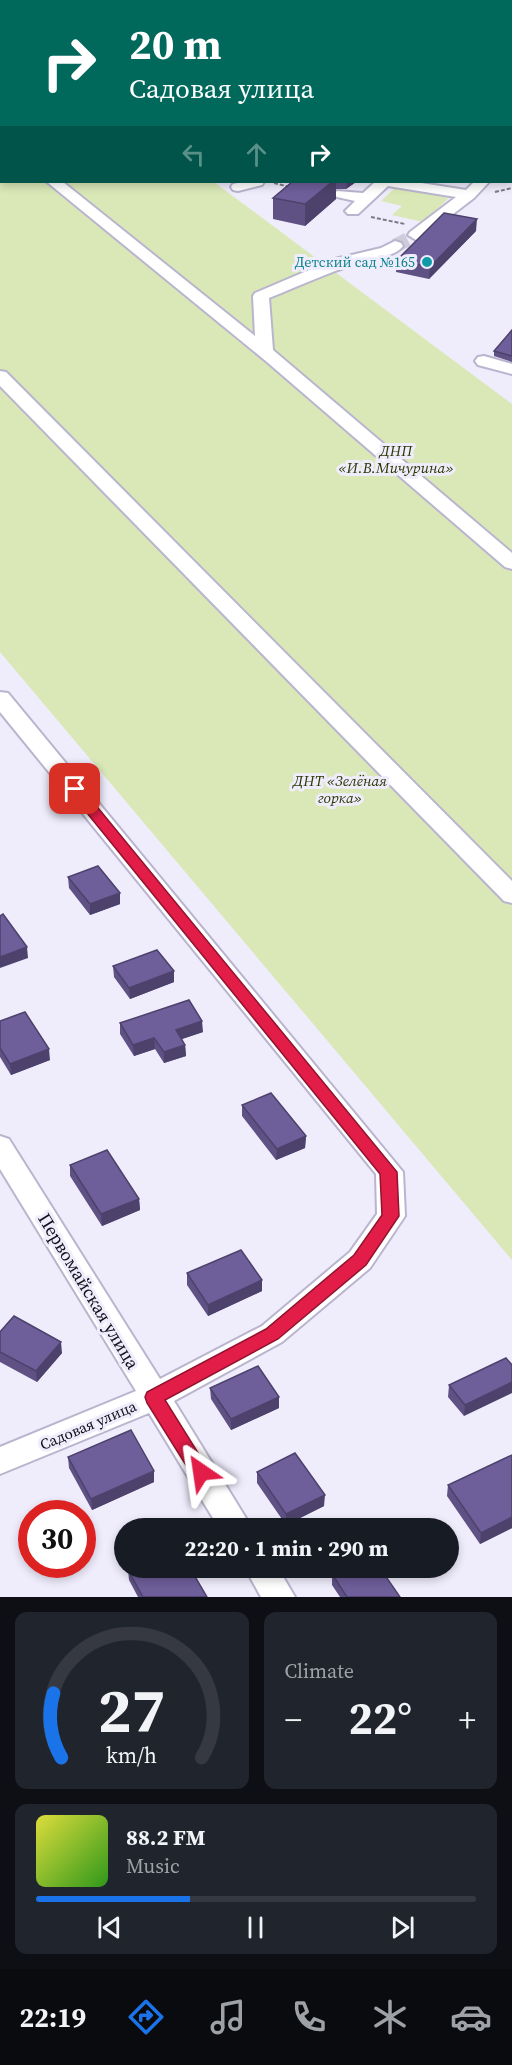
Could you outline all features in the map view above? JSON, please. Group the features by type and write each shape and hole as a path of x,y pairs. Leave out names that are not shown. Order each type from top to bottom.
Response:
{"street":[{"path":"55,183 265,351 512,563"},
{"path":"238,187 253,183"},
{"path":"353,210 382,183"},
{"path":"398,183 469,195"},
{"path":"421,232 481,183"},
{"path":"342,194 366,198"},
{"path":"265,351 261,296 341,262 386,251 395,246"},
{"path":"484,361 512,369"},
{"path":"0,376 512,895"},
{"name":"Садовая улица","path":"0,698 389,1172 391,1216 360,1260 272,1334 154,1397 0,1461"},
{"name":"Первомайская улица","path":"0,1146 230,1518"},
{"path":"267,1578 279,1597"}],"path":[{"path":"273,183 295,187"},
{"path":"353,210 353,214 421,232"}],"green space":[{"name":"ДНТ «Зелёная горка»","path":"0,183 215,183 512,404 512,1260 0,652"},
{"path":"396,187 449,198 423,222 392,215 402,206 381,201"}],"building":[{"path":"291,183 331,183 305,204 273,198"},
{"path":"444,213 477,219 430,267 397,260"},
{"path":"512,330 512,356 494,351"},
{"path":"98,866 120,893 90,904 68,877"},
{"path":"3,914 27,947 0,957 0,916"},
{"path":"157,950 174,971 129,988 113,966"},
{"path":"189,1000 202,1021 176,1030 185,1045 164,1052 154,1038 133,1045 120,1023"},
{"path":"25,1012 49,1049 10,1064 0,1048 0,1021"},
{"path":"271,1093 306,1136 277,1149 242,1105"},
{"path":"107,1150 139,1199 101,1214 70,1165"},
{"path":"241,1250 262,1280 208,1305 187,1273"},
{"path":"14,1316 61,1342 36,1371 0,1352 0,1332"},
{"path":"506,1358 512,1365 512,1382 465,1405 449,1385"},
{"path":"258,1366 279,1397 231,1419 210,1388"},
{"path":"131,1430 154,1471 91,1499 68,1457"},
{"path":"295,1453 325,1495 286,1514 257,1472"},
{"path":"512,1455 512,1517 481,1533 448,1485"},
{"path":"132,1578 196,1578 207,1597 143,1597"},
{"path":"335,1578 387,1578 400,1597 347,1597"}],"tunnel":[{"path":"395,246 416,235"}],"place":[{"name":"Детский сад №165","path":"427,262"}],"route":[{"path":"75,789 389,1172 391,1216 360,1260 272,1334 154,1397 201,1472"}],"park label":[{"name":"ДНП «И.В.Мичурина»","path":"396,458"}]}
